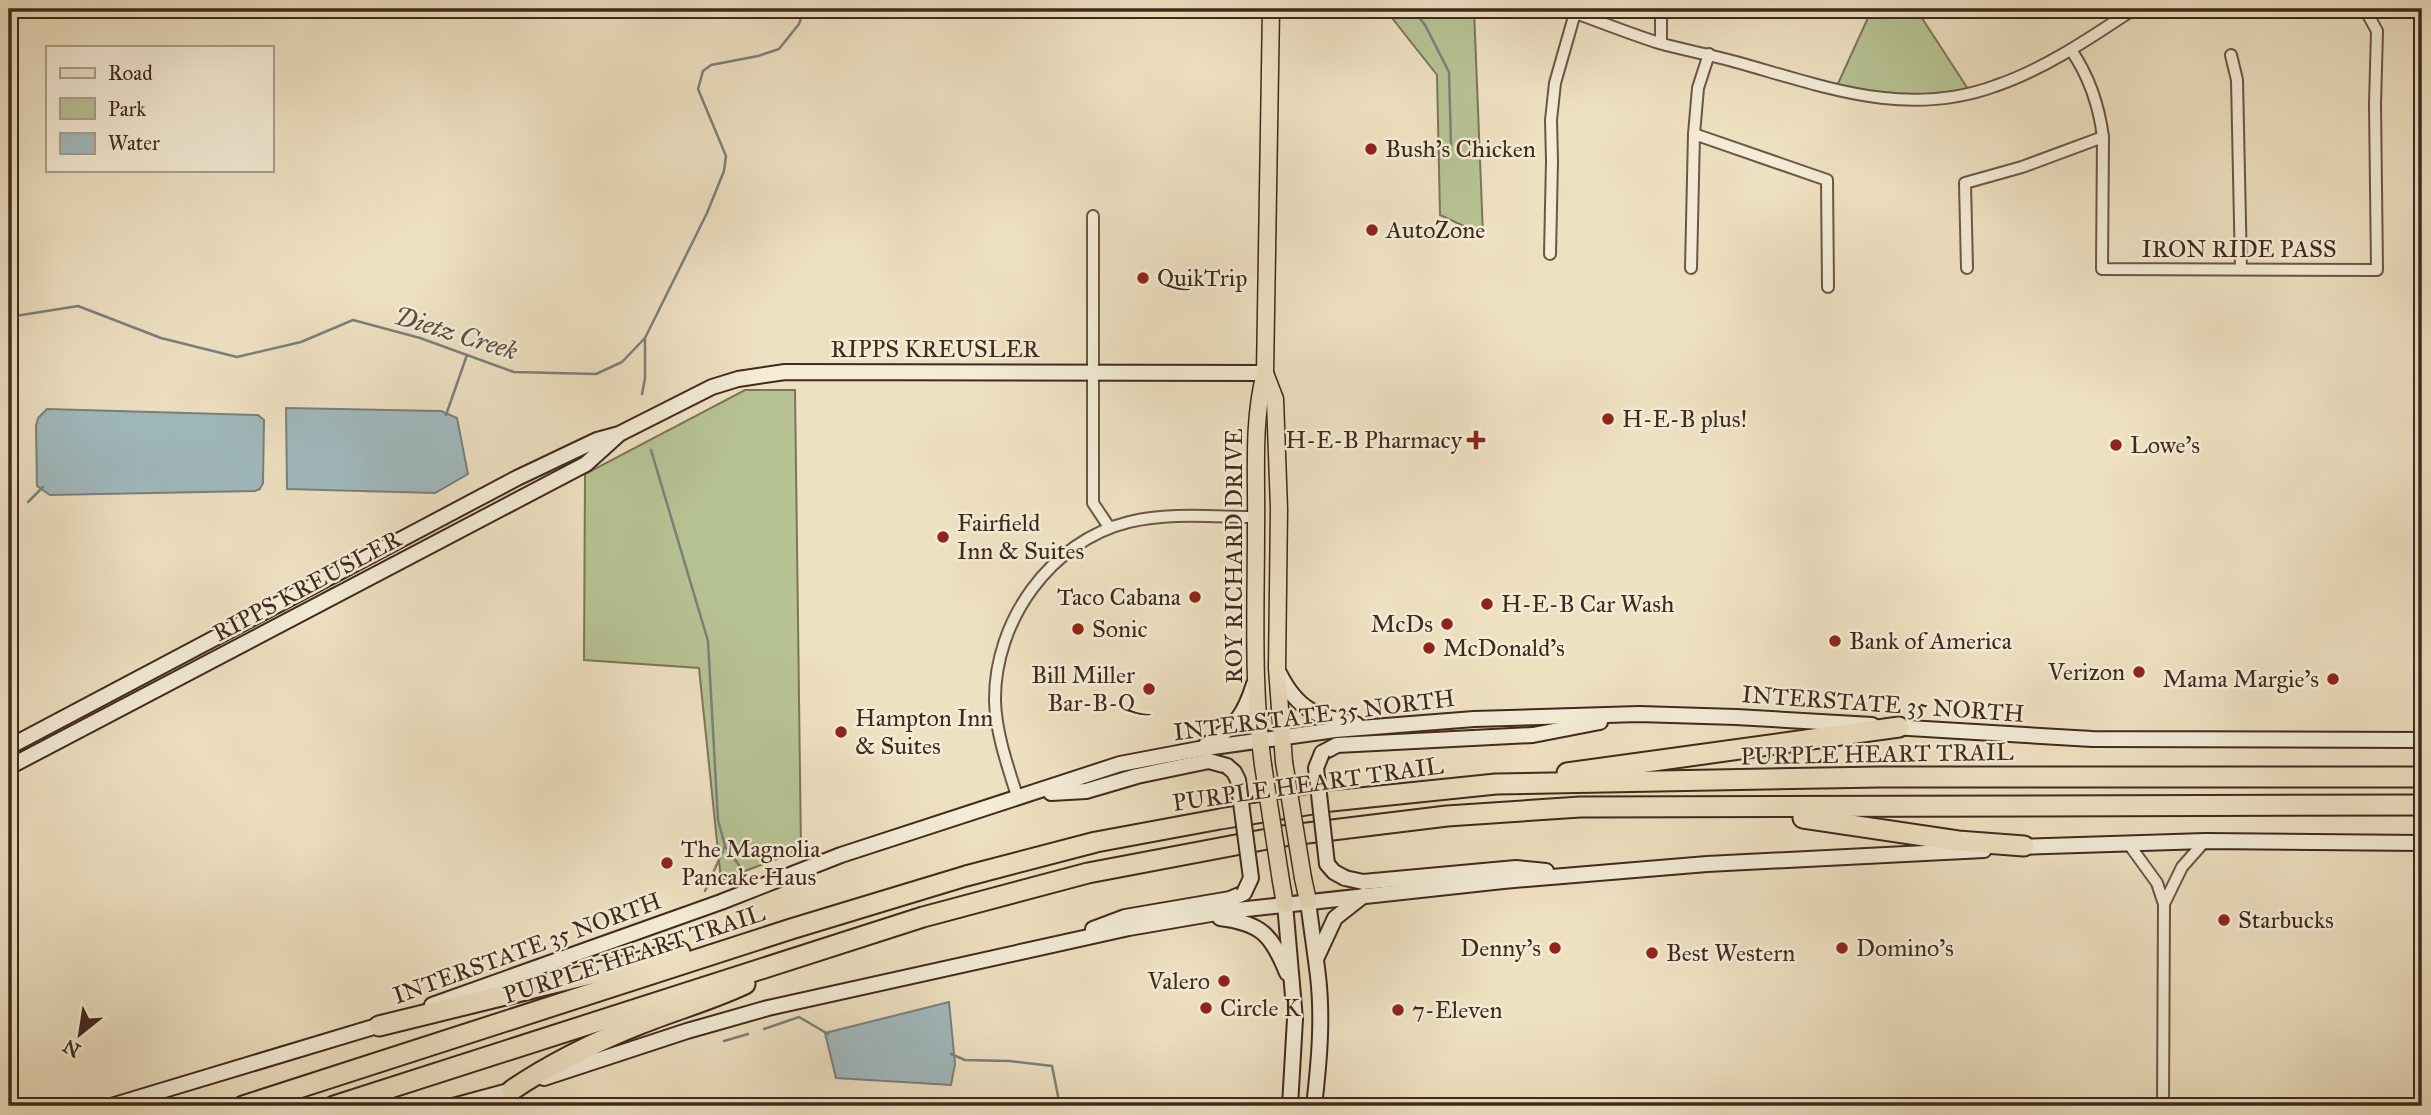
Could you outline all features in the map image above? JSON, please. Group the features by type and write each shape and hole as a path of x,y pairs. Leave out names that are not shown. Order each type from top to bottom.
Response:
{"highway":[{"path":"1496,784 1594,768 1899,727"},
{"name":"PURPLE HEART TRAIL","path":"243,1106 791,929 966,876 1096,842 1331,802 1496,784 1880,777 2422,777"},
{"name":"PURPLE HEART TRAIL","path":"334,1106 923,917 1075,877 1175,855 1283,836 1447,816 1580,807 2422,805"},
{"path":"1718,808 1846,823 1958,841 2024,846"},
{"path":"379,1026 684,951 791,929"},
{"path":"512,1090 543,1069 596,1043 716,997 820,949"}],"main road":[{"name":"ROY RICHARD DRIVE","path":"1271,9 1265,373 1258,399 1256,679 1259,739 1285,904"},
{"name":"RIPPS KREUSLER","path":"9,747 517,478 597,440 619,434 712,387 762,374 785,372 1265,373"},
{"name":"ROY RICHARD DRIVE","path":"1265,373 1275,399 1279,509 1277,668 1281,737 1308,901"},
{"name":"RIPPS KREUSLER","path":"9,766 586,464 619,434"},
{"path":"1277,668 1288,691 1300,705 1326,718 1371,727"},
{"path":"1199,749 1235,724 1247,706 1256,679"},
{"path":"1580,874 1516,868 1363,882 1345,878 1327,864 1317,768 1322,753 1337,745 1533,735 1639,714"},
{"name":"INTERSTATE 35 NORTH","path":"111,1106 379,1026 469,991 721,902 796,871 1120,764 1259,739 1474,719 1639,714 1736,717 2092,739 2422,740"},
{"path":"1030,952 1125,917 1230,899 1244,893 1251,878 1238,780 1227,766 1209,761 1136,776 1087,791 1032,794"},
{"path":"453,1106 512,1090 577,1066 768,1008 1129,928 1285,904 1580,874 1730,862 1864,858 2024,846 2205,841 2422,843"},
{"path":"1315,960 1335,918 1364,895"},
{"path":"1308,901 1320,1030 1314,1106"},
{"path":"1285,904 1295,1019 1290,1106"},
{"path":"1201,916 1241,920 1265,933 1275,945 1294,991"}],"street":[{"path":"1661,9 1661,43"},
{"path":"1549,254 1551,120 1555,83 1570,11 1661,43 1855,96 1910,101 1944,98 1995,87 2071,50 2134,9"},
{"name":"IRON RIDE PASS","path":"2103,137 2102,269 2377,270 2377,31 2365,9"},
{"path":"1967,268 1965,183 2022,167 2103,137 2101,118 2091,87 2071,50"},
{"path":"1691,268 1694,134 1698,88 1709,54"},
{"path":"2231,55 2237,80 2241,269"},
{"path":"1694,134 1827,180 1828,287"},
{"path":"1093,216 1093,503 1110,527"},
{"path":"1018,799 1001,744 995,704 999,664 1004,646 1030,592 1045,572 1074,547 1110,527 1132,521 1172,517 1256,517"},
{"path":"2164,904 2182,867 2205,841"},
{"path":"2128,843 2157,883 2164,904 2164,1106"}],"green space":[{"path":"1474,9 1483,235 1440,215 1437,75 1392,18 1369,10"},
{"path":"1867,9 1916,9 1970,92 1944,98 1835,90 1867,20"},
{"path":"745,390 795,390 801,850 721,880 699,668 584,660 585,474"}],"water":[{"path":"286,408 441,411 457,418 468,474 435,493 287,489"},
{"path":"47,409 258,415 264,420 263,483 260,489 255,491 50,495 37,486 36,426 38,418"},
{"path":"949,1002 955,1064 951,1085 836,1078 825,1033"}],"waterway":[{"name":"Dietz Creek","path":"9,317 78,306 161,338 237,357 301,342 353,320 420,338 514,372 596,374 622,362 645,338 707,213 724,171 726,156 698,89 703,71 711,65 779,49 799,24 804,9"},
{"path":"1413,9 1425,25 1449,72 1451,145"},
{"path":"642,394 645,378 645,338"},
{"path":"446,415 467,355"},
{"path":"651,450 708,641 718,820 725,846 741,868"},
{"path":"28,502 43,487"},
{"path":"705,891 725,846"},
{"path":"764,1029 799,1017 828,1034"},
{"path":"724,1041 748,1034"},
{"path":"951,1054 965,1060 1052,1066 1060,1106"}],"place":[{"name":"Bush's Chicken","path":"1371,149"},
{"name":"AutoZone","path":"1372,230"},
{"name":"QuikTrip","path":"1143,278"},
{"name":"H-E-B plus!","path":"1608,419"},
{"name":"H-E-B Pharmacy","path":"1476,440"},
{"name":"Lowe's","path":"2116,445"},
{"name":"Fairfield Inn & Suites","path":"943,537"},
{"name":"Taco Cabana","path":"1195,597"},
{"name":"H-E-B Car Wash","path":"1487,604"},
{"name":"McDs","path":"1447,624"},
{"name":"Sonic","path":"1078,629"},
{"name":"Bank of America","path":"1835,641"},
{"name":"McDonald's","path":"1429,648"},
{"name":"Verizon","path":"2139,672"},
{"name":"Mama Margie's","path":"2333,679"},
{"name":"Bill Miller Bar-B-Q","path":"1149,689"},
{"name":"Hampton Inn & Suites","path":"841,732"},
{"name":"The Magnolia Pancake Haus","path":"667,863"},
{"name":"Starbucks","path":"2224,920"},
{"name":"Denny's","path":"1555,948"},
{"name":"Domino's","path":"1842,948"},
{"name":"Best Western","path":"1652,953"},
{"name":"Valero","path":"1224,981"},
{"name":"Circle K","path":"1206,1008"},
{"name":"7-Eleven","path":"1398,1010"}]}
